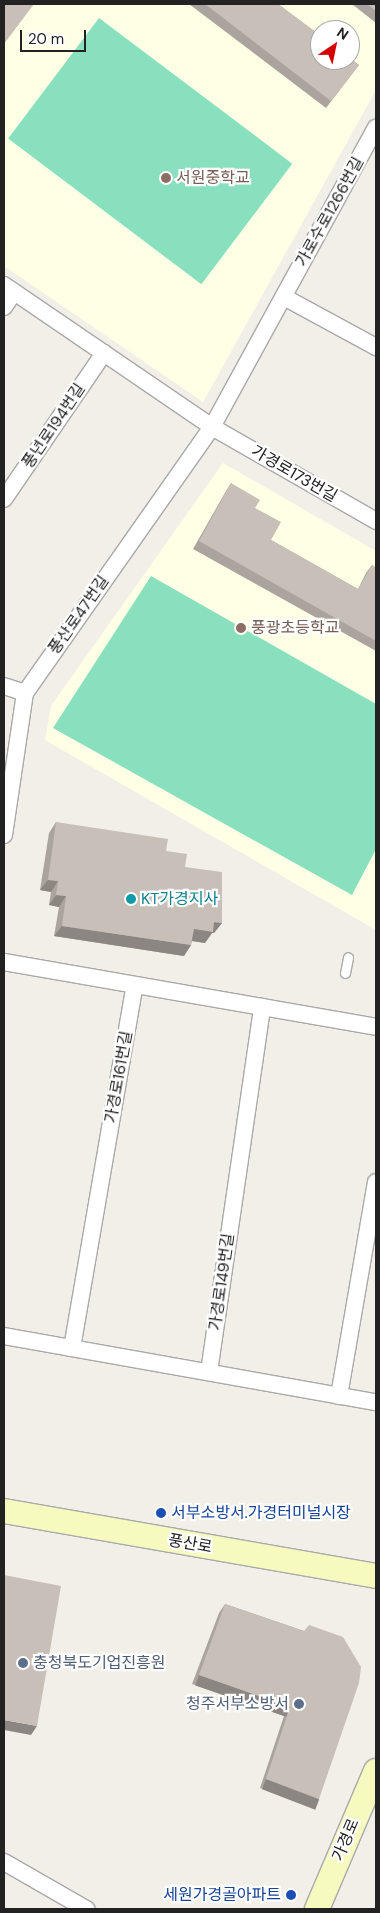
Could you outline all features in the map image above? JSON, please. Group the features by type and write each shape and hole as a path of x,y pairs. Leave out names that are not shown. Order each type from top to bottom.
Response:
{"street":[{"name":"가로수로1266번길","path":"212,427 376,128"},
{"path":"4,307 9,288 212,427"},
{"path":"284,297 376,347"},
{"name":"풍년로194번길","path":"4,499 104,353"},
{"name":"가경로173번길","path":"212,427 376,521"},
{"name":"풍산로47번길","path":"4,830 26,693 212,427"},
{"path":"4,686 26,693"},
{"path":"4,962 376,1027"},
{"name":"가경로161번길","path":"72,1348 135,985"},
{"name":"가경로149번길","path":"209,1372 262,1007"},
{"path":"339,1396 376,1182"},
{"path":"4,1336 376,1402"},
{"name":"풍산로","path":"4,1512 376,1576"},
{"name":"가경로","path":"317,1909 376,1771"},
{"path":"4,1862 86,1909"}],"lane":[{"path":"345,974 348,957"}],"shaded area":[{"name":"서원중학교","path":"4,4 376,4 376,90 203,402 4,266"},
{"name":"풍광초등학교","path":"223,463 376,551 376,930 45,740 51,706"}],"green space":[{"path":"99,18 292,164 201,284 8,139"},
{"path":"151,576 376,704 376,849 352,895 53,728"}],"building":[{"path":"4,4 34,4 4,44"},
{"path":"205,4 278,4 310,28 310,70 355,70 331,101"},
{"path":"367,4 376,4 376,11"},
{"path":"231,483 260,500 255,508 281,522 271,540 358,589 372,565 376,568 376,641 199,541"},
{"name":"KT가경지사","path":"56,822 168,839 166,851 187,854 185,867 222,872 222,923 214,922 213,932 194,929 191,945 62,926 66,896 56,895 58,881 48,880"},
{"name":"충청북도기업진흥원","path":"4,1575 61,1586 37,1726 4,1720"},
{"name":"청주서부소방서","path":"225,1604 304,1631 309,1625 343,1637 361,1667 359,1683 319,1799 266,1779 290,1707 199,1675"}],"place":[{"name":"서원중학교","path":"166,178"},
{"name":"풍광초등학교","path":"241,628"},
{"name":"KT가경지사","path":"131,899"},
{"name":"서부소방서.가경터미널시장","path":"161,1513"},
{"name":"충청북도기업진흥원","path":"23,1663"},
{"name":"청주서부소방서","path":"299,1704"},
{"name":"세원가경골아파트","path":"291,1895"}]}
